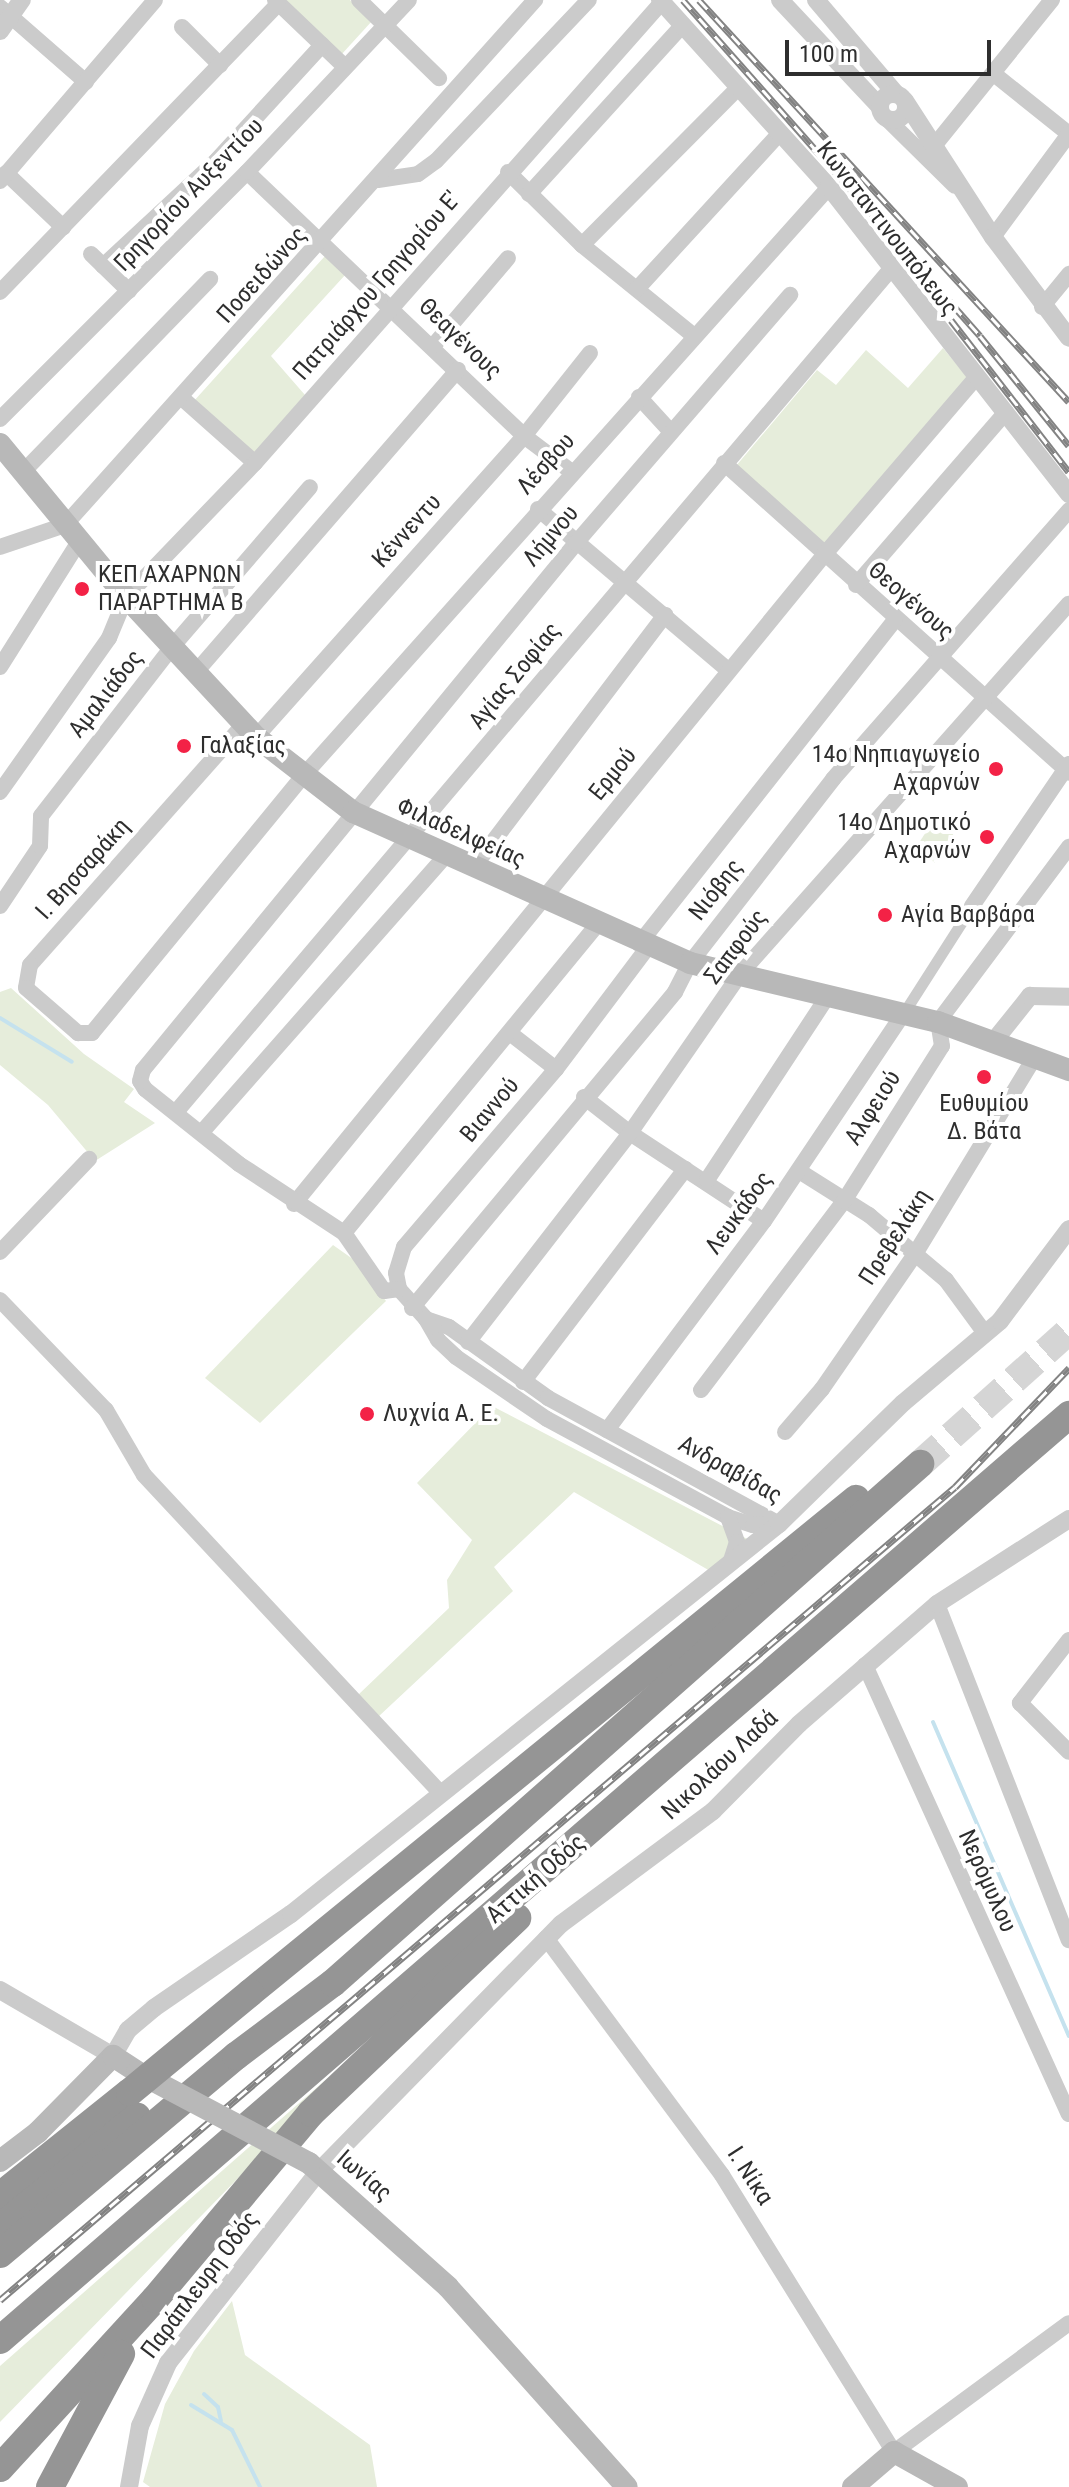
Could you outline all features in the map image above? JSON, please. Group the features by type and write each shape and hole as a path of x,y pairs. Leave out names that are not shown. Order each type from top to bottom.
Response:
{"highway":[{"name":"Αττική Οδός","path":"0,2340 612,1815 1069,1415"},
{"path":"0,2196 868,1490 920,1464 333,1983 236,2056 0,2254"},
{"path":"0,2468 155,2299 311,2113 548,1887 612,1815"},
{"path":"0,2227 162,2098 236,2056"},
{"path":"50,2487 87,2410 155,2299"}],"main road":[{"name":"Φιλαδελφείας","path":"0,444 126,597 250,730 303,776 353,812 445,856 690,963 901,1017 938,1022 1069,1070"},
{"name":"Φιλαδελφείας","path":"1034,1058 1069,1082"},
{"name":"Ιωνίας","path":"113,2056 314,2167 448,2287 627,2487"},
{"path":"0,2161 38,2132 113,2056"},
{"path":"853,2487 894,2452 957,2487"}],"street":[{"path":"22,0 3,18 86,82"},
{"path":"63,227 3,177 155,0"},
{"path":"359,0 439,78"},
{"name":"Γρηγορίου Αυξεντίου","path":"0,419 247,172 409,0"},
{"name":"Ποσειδώνος","path":"0,547 72,534 183,399 535,0"},
{"path":"378,180 418,174 436,161 589,0"},
{"path":"780,0 882,112 968,198"},
{"path":"816,0 900,97 1042,307 1069,338"},
{"path":"934,146 1052,0"},
{"name":"Κωνσταντινουπόλεως","path":"661,1 829,187 975,379 1006,412 1069,494"},
{"name":"Πατριάρχου Γρηγορίου E'","path":"126,597 255,463 661,1"},
{"path":"0,292 277,2 344,66"},
{"path":"529,194 683,25"},
{"path":"182,27 220,65"},
{"path":"129,291 97,260 217,160 322,45"},
{"path":"993,237 1069,134 994,74"},
{"path":"582,245 739,87"},
{"path":"882,112 885,96 900,97"},
{"path":"637,289 780,133"},
{"name":"Θεαγένους","path":"247,172 434,345 524,436 572,472"},
{"path":"508,172 582,245 694,336"},
{"name":"Λέσβου","path":"92,1033 303,776 538,509 829,187"},
{"path":"434,345 508,258"},
{"name":"Αγίας Σοφίας","path":"176,1112 411,840 624,580 890,270"},
{"path":"1042,307 1069,274"},
{"path":"23,472 210,279"},
{"name":"Λήμνου","path":"176,1112 145,1089 140,1081 149,1062 576,543 790,295"},
{"name":"Κέννεντυ","path":"250,730 524,436 590,353"},
{"path":"196,672 458,370"},
{"name":"Ερμού","path":"294,1204 824,555 975,379"},
{"path":"639,397 671,432"},
{"path":"183,399 255,463"},
{"path":"856,585 1006,412"},
{"name":"Θεογένους","path":"724,463 895,620 1068,769"},
{"name":"Αμαλιάδος","path":"0,906 40,846 41,816 172,647 310,487"},
{"path":"538,509 729,671"},
{"name":"Νιόβης","path":"412,1308 584,1097 675,992 690,963 937,656 1069,510"},
{"path":"0,667 72,534"},
{"path":"0,792 109,638 126,597"},
{"name":"Σαπφούς","path":"468,1342 630,1133 740,974 982,696 1069,604"},
{"path":"473,868 665,615"},
{"name":"Βιαννού","path":"399,1289 396,1273 404,1247 556,1069 644,945 895,620"},
{"name":"Ι. Βησσαράκη","path":"92,1033 78,1033 26,988 24,976 250,730"},
{"path":"901,1017 972,906 1068,769"},
{"path":"938,1022 1069,847"},
{"path":"202,1132 445,856"},
{"path":"344,1233 511,1034 598,924"},
{"path":"994,1041 1030,996 1069,997"},
{"path":"707,1180 827,997"},
{"name":"Λευκάδος","path":"607,1430 764,1221 901,1017"},
{"name":"Αλφειού","path":"701,1390 844,1201 942,1046 938,1022"},
{"path":"511,1034 556,1069"},
{"name":"Πρεβελάκη","path":"785,1432 822,1389 915,1254 1034,1058"},
{"path":"584,1097 630,1133 707,1180 764,1221"},
{"path":"176,1112 294,1204 344,1233 384,1291 399,1289 412,1308"},
{"path":"0,1252 89,1159"},
{"path":"523,1382 685,1169"},
{"path":"799,1171 915,1254 971,1308 985,1333"},
{"path":"113,2056 128,2030 291,1914 779,1524 903,1403 1019,1302 1069,1229"},
{"path":"0,1300 106,1410 144,1475 440,1792"},
{"name":"Ανδραβίδας","path":"412,1308 426,1319 449,1327 523,1382 779,1524"},
{"name":"Ανδραβίδας","path":"426,1319 438,1340 512,1398 728,1517 753,1525 779,1524"},
{"path":"728,1517 737,1542 730,1563"},
{"name":"Νικολάου Λαδά","path":"314,2167 546,1938 713,1811 865,1665 937,1604 1069,1519"},
{"path":"937,1604 1069,1940"},
{"path":"1069,1640 1020,1703 1069,1752"},
{"name":"Νερόμυλου","path":"865,1665 1069,2114"},
{"name":"Ι. Νίκα","path":"546,1938 722,2175 894,2452"},
{"name":"Ιωνίας","path":"0,1990 113,2056"},
{"name":"Παράπλευρη Οδός","path":"129,2487 140,2426 168,2363 314,2167"},
{"path":"894,2452 1069,2323"}],"green space":[{"path":"283,0 350,0 372,21 341,55"},
{"path":"325,256 346,274 271,356 305,395 252,456 193,402"},
{"path":"943,348 967,377 823,545 736,466 817,370 836,385 866,350 908,388"},
{"path":"937,815 957,828 935,862 915,849"},
{"path":"11,988 84,1054 134,1089 124,1102 155,1123 95,1161 48,1105 0,1065 0,992"},
{"path":"333,1245 357,1262 386,1301 260,1423 205,1378"},
{"path":"492,1406 757,1544 717,1575 574,1492 494,1567 513,1591 378,1717 358,1695 449,1608 447,1580 472,1540 417,1483"},
{"path":"396,2018 246,2170 0,2422 0,2366"},
{"path":"232,2301 245,2355 370,2445 377,2487 150,2487 143,2482 165,2404 194,2351"}],"waterway":[{"path":"0,1018 72,1062"},
{"path":"933,1722 1069,2036"},
{"path":"204,2394 218,2407 221,2421"},
{"path":"191,2405 232,2430 260,2487"}],"tunnel":[{"path":"920,1464 1069,1331"}],"railway":[{"path":"683,0 980,336 1069,446"},
{"path":"699,0 1069,402"},
{"path":"951,320 1069,472"},
{"path":"0,2300 955,1487 1069,1368"}],"place":[{"name":"ΚΕΠ ΑΧΑΡΝΩΝ ΠΑΡΑΡΤΗΜΑ Β","path":"82,589"},
{"name":"Γαλαξίας","path":"184,746"},
{"name":"14ο Νηπιαγωγείο Αχαρνών","path":"996,769"},
{"name":"14ο Δημοτικό Αχαρνών","path":"987,837"},
{"name":"Αγία Βαρβάρα","path":"885,915"},
{"name":"Ευθυμίου Δ. Βάτα","path":"984,1077"},
{"name":"Λυχνία A. E.","path":"367,1414"}]}
